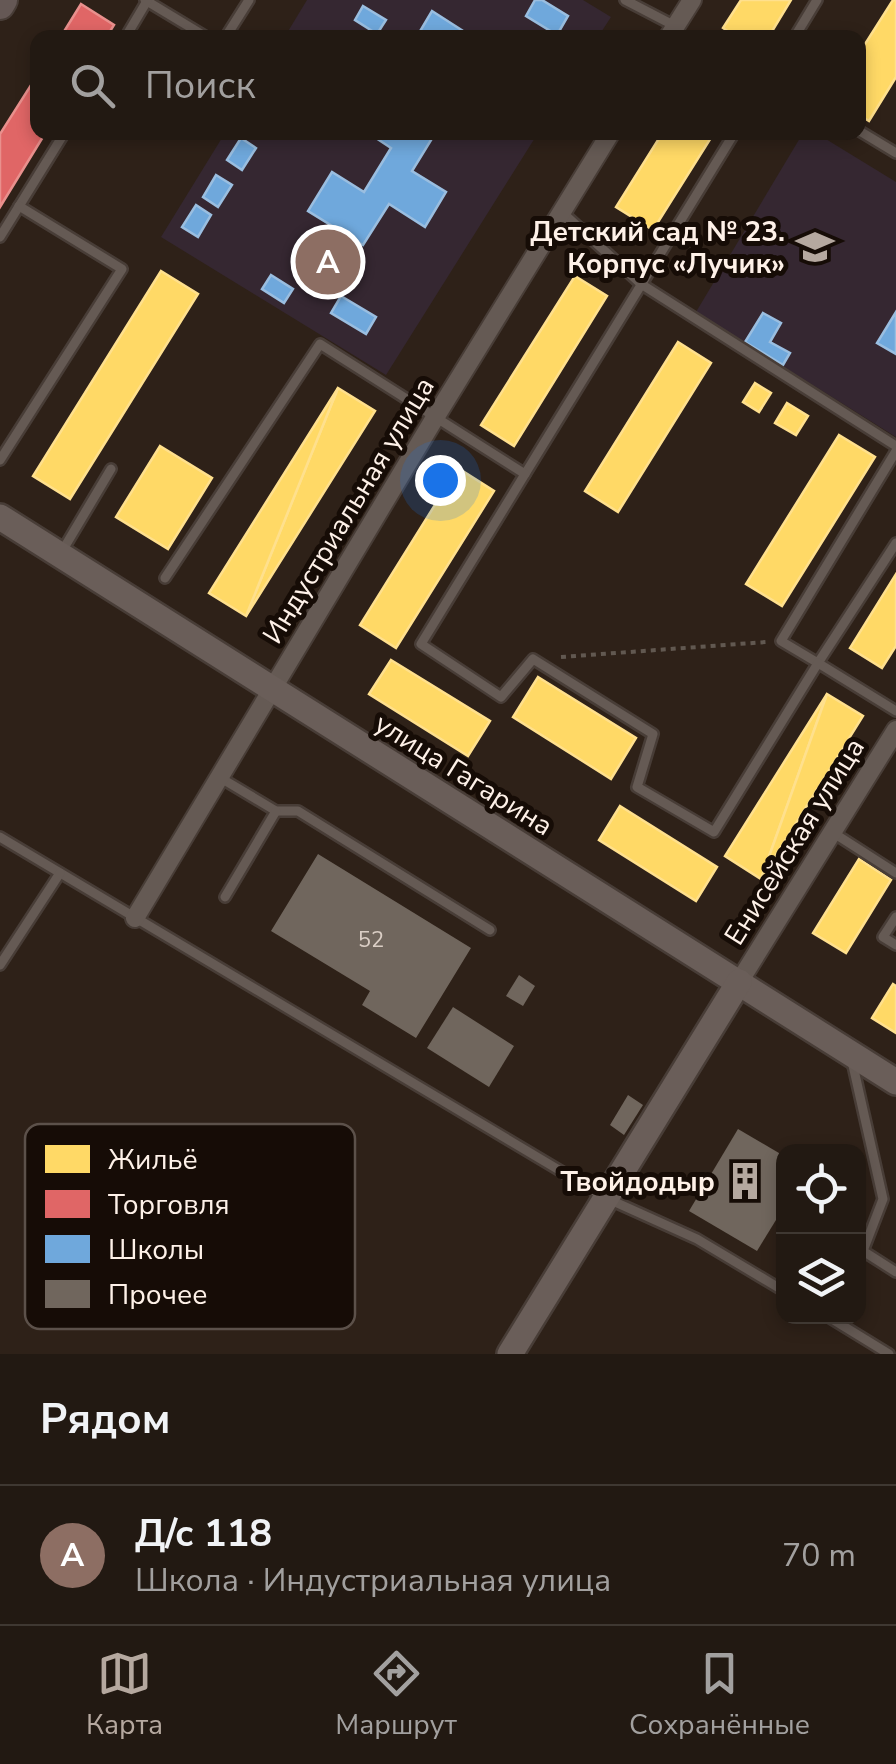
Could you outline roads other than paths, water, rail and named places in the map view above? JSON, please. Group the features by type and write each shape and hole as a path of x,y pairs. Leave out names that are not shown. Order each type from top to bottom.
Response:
{"main road":[{"name":"улица Гагарина","path":"0,517 896,1082"},
{"path":"510,1354 739,982"}],"street":[{"path":"673,30 692,0"},
{"name":"Индустриальная улица","path":"135,918 606,140"},
{"name":"Енисейская улица","path":"739,982 896,730"}],"lane":[{"path":"230,30 249,0"},
{"path":"625,0 669,30"},
{"path":"799,30 817,0"},
{"path":"129,30 146,1 195,30"},
{"path":"866,135 896,153"},
{"path":"0,236 60,140"},
{"path":"731,140 421,644 501,697 533,659 654,734 636,786 714,832 896,543"},
{"path":"0,460 122,269 20,206"},
{"path":"563,213 641,284 896,449 781,640 896,710"},
{"path":"165,578 320,344 526,474"},
{"path":"60,555 111,470"},
{"path":"219,776 276,811 298,811 490,930"},
{"path":"225,898 276,811"},
{"path":"832,832 896,874"},
{"path":"0,837 606,1198 697,1238 776,1285"},
{"path":"0,965 60,873"},
{"path":"896,917 884,937 896,945"},
{"path":"850,1053 882,1198 863,1252 896,1272"},
{"path":"840,1324 889,1354"}],"place":[{"name":"Детский сад № 23. Корпус «Лучик»","path":"815,247"},
{"name":"Д/с 118","path":"328,262"},
{"name":"Твойдодыр","path":"745,1181"}]}
